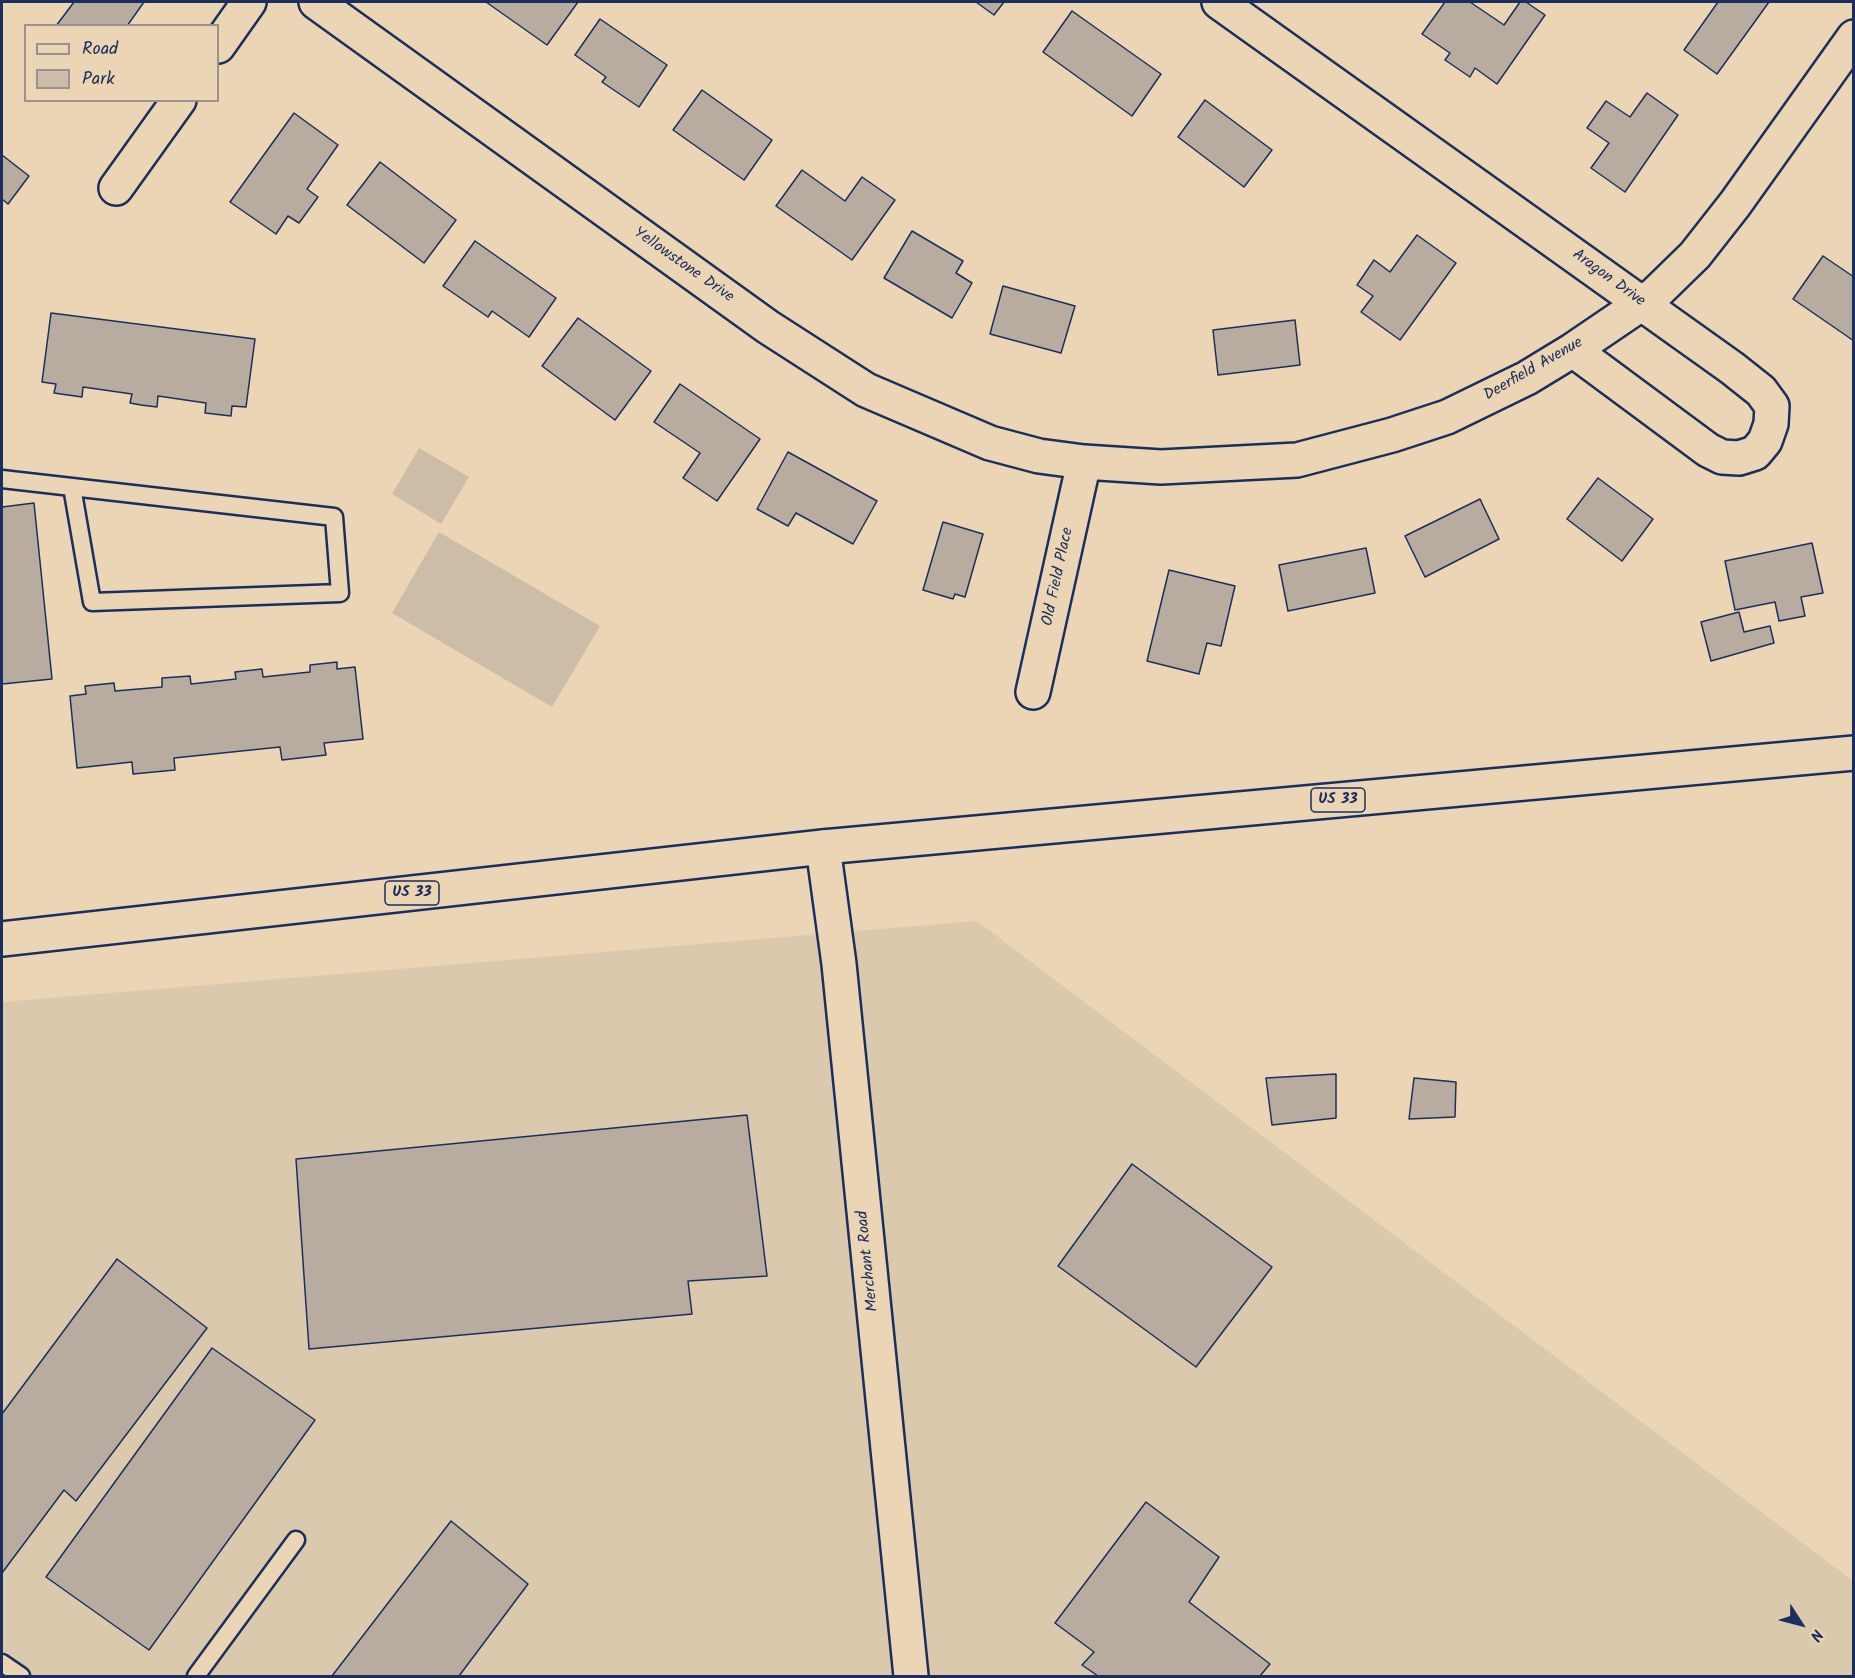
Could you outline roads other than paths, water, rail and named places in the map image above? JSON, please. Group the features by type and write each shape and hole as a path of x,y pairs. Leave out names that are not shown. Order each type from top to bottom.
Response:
{"main road":[{"path":"219,45 249,2"},
{"name":"Yellowstone Drive","path":"316,2 768,327 866,390 990,443 1039,456 1084,462"},
{"name":"Aragon Drive","path":"1219,2 1642,303 1761,391 1772,406 1771,423 1765,441 1755,453 1739,458 1722,457 1708,450 1573,350"},
{"name":"Deerfield Avenue","path":"1084,462 1161,467 1297,460 1392,435 1448,417 1527,378 1573,350 1674,278 1735,204 1854,37"},
{"path":"116,188 178,102"},
{"name":"Old Field Place","path":"1033,692 1084,462"},
{"name":"US 33","path":"2,939 823,847 1854,753"},
{"name":"Merchant Road","path":"823,847 839,964 911,1677"}],"lane":[{"path":"2,479 72,487 334,517 340,593 92,602 72,487"},
{"path":"196,1677 296,1540"},
{"path":"2,1663 21,1677"}]}
